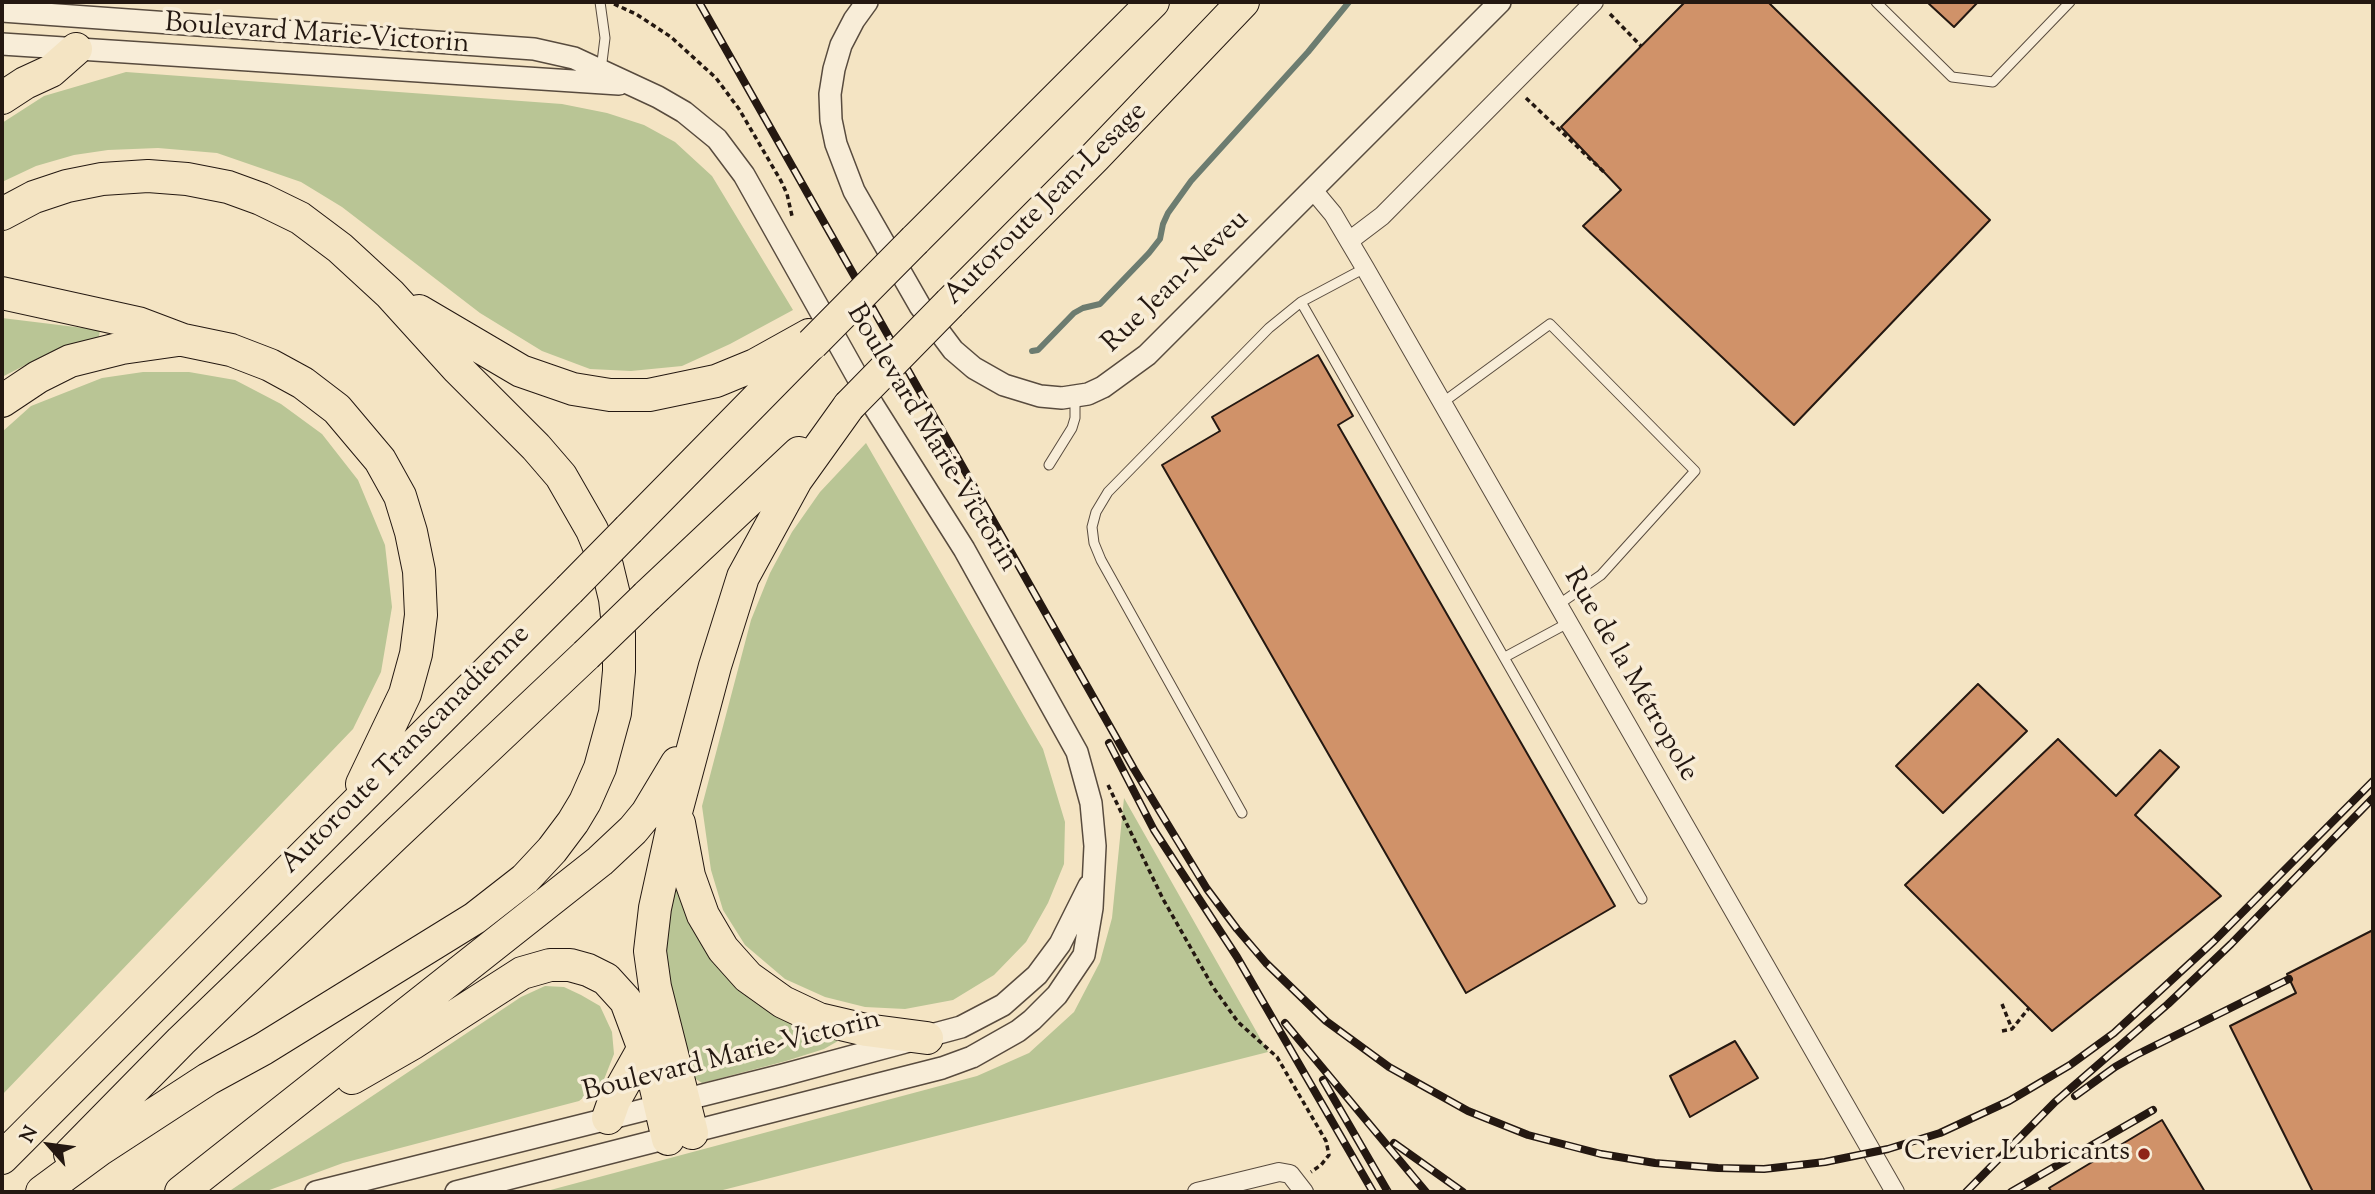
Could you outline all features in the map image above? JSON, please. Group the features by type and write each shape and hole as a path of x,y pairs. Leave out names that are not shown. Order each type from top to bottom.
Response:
{"highway":[{"path":"390,294 521,371 554,384 591,393 649,395 701,386 743,370 818,333 1153,2"},
{"name":"Autoroute Jean-Lesage","path":"849,405 1095,157 1243,2"},
{"path":"2,99 25,83 51,71 76,49"},
{"path":"2,214 49,192 102,179 148,176 211,183 253,195 300,218 340,248 390,294 458,369 549,461 572,493 592,530 612,584 619,634 616,703 611,733 600,768 585,802 552,850 525,879 495,904 362,989 208,1079 99,1150 43,1192"},
{"path":"2,293 138,323 183,340 250,357 287,374 337,409 380,460 400,496 411,532 419,571 420,634 405,694 350,808"},
{"name":"Autoroute Transcanadienne","path":"2,1158 569,590 818,333"},
{"path":"2,401 38,377 80,358 122,348 183,340"},
{"path":"680,1136 672,1103 650,951 655,908 676,812 736,594 751,559 796,480 849,405"},
{"name":"Autoroute Transcanadienne","path":"32,1192 181,1041 391,838 740,511 849,405"},
{"path":"181,1192 580,877 618,844 656,800 683,753 709,691"},
{"path":"676,812 689,876 703,915 723,949 748,977 783,1002 819,1019 866,1030 927,1038"},
{"path":"262,1129 413,1043 513,978 542,966 559,964 580,967 606,979 625,1001 642,1051 672,1103"},
{"path":"608,1118 614,1101 642,1051"}],"street":[{"name":"Rue Jean-Neveu","path":"867,2 841,45 830,94 831,120 836,144 855,191 920,306 959,356 1012,388 1046,397 1075,397 1103,387 1139,362 1500,2"},
{"path":"1349,241 1382,216 1594,2"},
{"name":"Boulevard Marie-Victorin","path":"2,11 501,45 567,56 600,77"},
{"name":"Boulevard Marie-Victorin","path":"2,44 600,77 658,97 684,112 707,128 731,155 873,405 964,550 1077,752 1094,817 1092,908 1084,955 1068,981 1045,1009 1004,1040 942,1069 456,1192"},
{"name":"Rue de la Métropole","path":"1313,190 1333,214 1365,268 1895,1192"},
{"name":"Boulevard Marie-Victorin","path":"316,1192 927,1038 961,1027 988,1014 1027,985 1045,965 1060,944 1093,878"},
{"path":"1197,1192 1273,1173 1286,1173 1295,1178 1304,1192"}],"lane":[{"path":"600,2 605,38 600,77"},
{"path":"1876,2 1952,77 1993,82 2070,2"},
{"path":"1242,813 1101,560 1094,543 1096,512 1108,492 1269,328 1301,302 1365,268"},
{"path":"1301,302 1642,899"},
{"path":"1443,403 1549,324 1695,471 1601,575 1558,605"},
{"path":"1049,465 1072,428 1075,397"},
{"path":"1505,657 1568,623"}],"path":[{"path":"1610,14 1642,46"},
{"path":"1526,99 1605,173"},
{"path":"1108,785 1163,899 1213,987 1238,1023 1278,1058 1326,1141 1329,1155 1311,1172"},
{"path":"2001,1004 2011,1029"},
{"path":"2002,1031 2011,1029 2029,1008"}],"green space":[{"path":"126,72 562,104 607,113 644,125 675,142 712,176 793,310 682,366 631,371 590,369 542,351 480,313 342,207 301,182 217,153 158,148 108,150 74,155 36,166 2,182 2,123 44,96"},
{"path":"2,318 100,330 99,337 51,352 2,377"},
{"path":"143,372 189,372 235,380 281,404 322,434 358,480 385,545 392,607 381,672 353,729 2,1095 2,432 31,406 102,378"},
{"path":"866,443 1043,749 1065,822 1064,864 1048,903 1026,942 994,975 953,1000 905,1009 865,1007 825,997 785,979 745,945 723,910 711,870 702,806 751,620 770,573 792,532 820,492"},
{"path":"1124,798 1268,1052 715,1192 543,1192 977,1076 1029,1053 1074,1012 1100,962 1112,918"},
{"path":"674,883 697,935 811,1032 838,1041 824,1049 786,1061 702,1083 688,1074 663,972"},
{"path":"545,986 564,987 600,1006 612,1032 614,1054 603,1082 579,1101 343,1163 264,1192 228,1192 521,997"}],"building":[{"path":"1685,2 1768,2 1990,220 1794,425 1583,226 1621,190 1561,127"},
{"path":"1927,2 1978,2 1954,27"},
{"path":"1318,355 1353,416 1338,425 1615,906 1466,993 1162,465 1220,431 1212,417"},
{"path":"1978,684 2027,731 1943,813 1896,766"},
{"path":"2058,739 2116,796 2160,750 2179,767 2135,815 2221,896 2052,1031 1905,885"},
{"path":"2373,930 2373,1192 2313,1192 2230,1026 2296,993 2287,974"},
{"path":"1735,1041 1758,1078 1690,1117 1670,1076"},
{"name":"Crevier Lubricants","path":"2162,1120 2205,1192 2052,1192 2049,1188"}],"waterway":[{"path":"1032,351 1038,350 1074,313 1100,304 1149,253 1160,239 1168,213 1191,181 1308,52 1349,2"}],"railway":[{"path":"699,2 1134,769 1207,889 1266,963 1326,1021 1389,1067 1468,1111 1528,1135 1601,1154 1655,1163 1718,1168 1764,1169 1825,1162 1888,1149 1940,1133 2009,1101 2070,1065 2114,1033 2214,941 2373,781"},
{"path":"1109,743 1154,830 1237,957 1373,1192"},
{"path":"1966,1192 2055,1102 2168,1004 2231,944 2373,798"},
{"path":"2075,1096 2136,1055 2289,979"},
{"path":"1285,1023 1426,1192"},
{"path":"1323,1080 1388,1192"},
{"path":"2011,1192 2153,1110"},
{"path":"1394,1143 1463,1192"}],"place":[{"name":"Crevier Lubricants","path":"2144,1154"}]}
